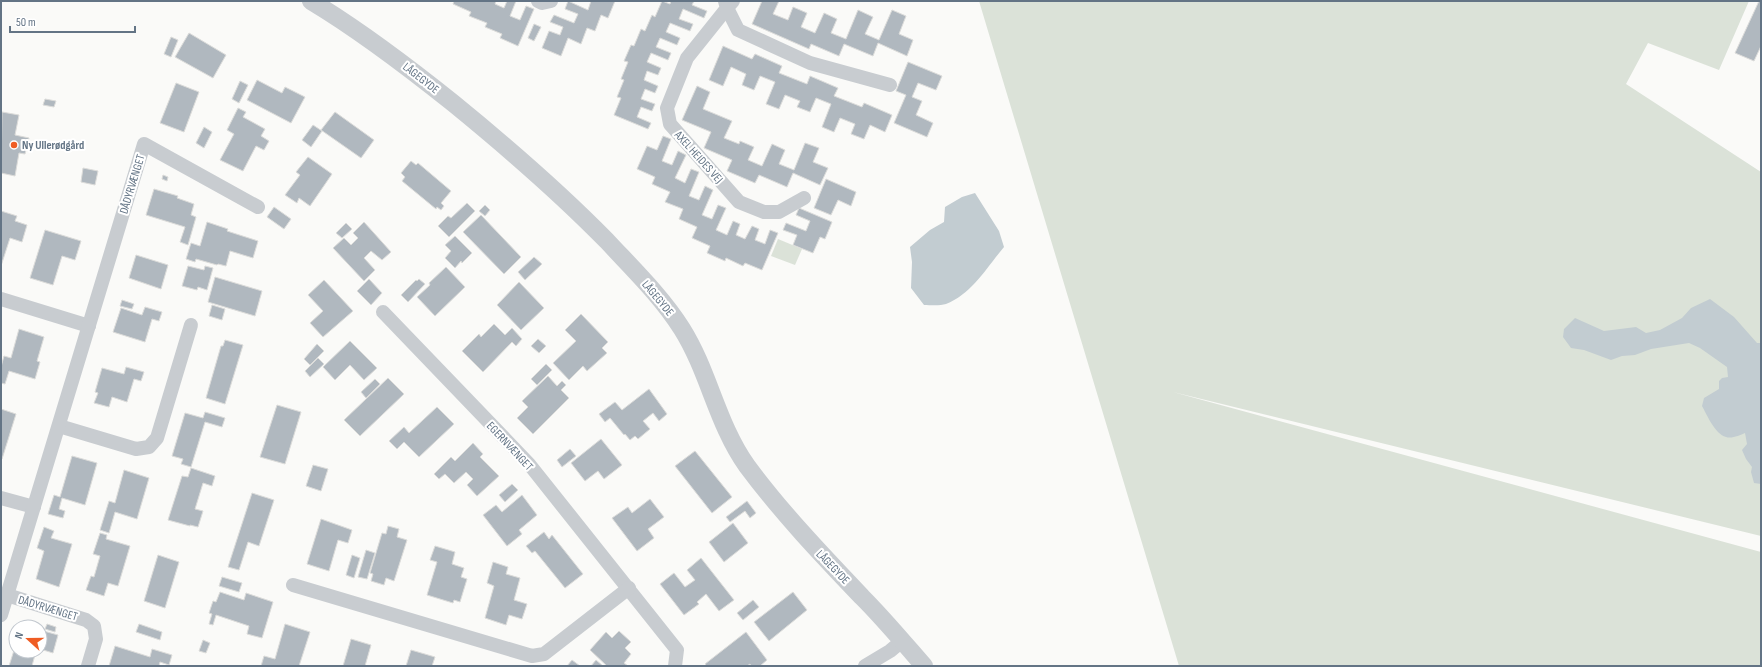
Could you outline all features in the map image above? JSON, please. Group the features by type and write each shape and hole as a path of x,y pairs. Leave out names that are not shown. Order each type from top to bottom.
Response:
{"street":[{"name":"LÅGEGYDE","path":"311,1 378,46 469,116 567,201 625,260 664,304 682,329 698,359 731,439 745,463 797,527 924,666"},
{"path":"538,1 542,3 551,1"},
{"name":"AXEL HEIDES VEJ","path":"728,3 738,30 810,63 890,85"},
{"name":"AXEL HEIDES VEJ","path":"728,3 687,58 667,108 670,124 739,202 764,212 779,212 804,198"},
{"name":"DÅDYRVÆNGET","path":"1,615 144,144 258,207"},
{"path":"1,300 89,326"},
{"name":"EGERNVÆNGET","path":"383,312 529,464 678,650 675,666"},
{"path":"59,426 136,450 149,447 157,438 191,325"},
{"path":"1,498 34,507"},
{"path":"294,585 532,656 544,654 629,588"},
{"name":"DÅDYRVÆNGET","path":"7,595 86,620 94,626 96,639 88,666"},
{"path":"865,666 890,651 902,641"}],"shaded area":[{"path":"979,1 1749,1 1719,70 1648,43 1626,84 1761,172 1761,536 1173,392 1761,552 1761,666 1179,666"},
{"path":"975,193 999,231 1004,247 964,294 946,304 924,305 911,288 912,262 910,247 930,230 944,222 945,207 962,197"},
{"path":"778,239 802,249 795,265 771,256"},
{"path":"1710,299 1734,317 1757,343 1761,343 1761,484 1754,483 1751,472 1752,467 1742,450 1747,444 1745,433 1731,438 1722,435 1712,424 1702,406 1704,398 1719,389 1719,381 1722,378 1728,377 1727,367 1700,348 1689,343 1651,349 1635,355 1622,356 1611,360 1584,350 1571,348 1563,337 1564,329 1575,318 1604,331 1636,327 1646,333 1660,330 1682,318 1691,308"}],"building":[{"path":"454,1 496,1 495,4 504,8 507,1 516,1 510,16 520,20 526,6 534,9 518,46 500,38 502,34 485,27 487,23 469,16 471,12 453,4"},
{"path":"568,1 588,10 591,1 615,1 608,18 601,15 595,31 587,28 581,44 568,38 561,56 542,48 549,31 560,35 563,27 550,22 554,15 574,23 578,14 565,9"},
{"path":"662,1 670,4 671,1 694,1 692,5 707,11 704,18 683,9 679,19 693,24 690,31 670,23 666,32 680,38 677,45 660,38 656,47 671,53 668,60 651,53 647,62 661,68 658,75 647,71 644,80 658,86 655,93 645,89 641,99 655,104 652,111 641,107 637,117 651,123 648,129 614,115 621,98 617,97 624,80 621,79 628,62 624,61 631,45 634,46 641,29 645,31 652,15 655,17"},
{"path":"762,1 779,1 773,14 788,20 793,7 807,13 801,27 815,33 824,13 837,19 831,33 846,39 858,10 873,17 865,34 879,40 892,10 906,16 899,34 913,40 907,56 878,43 873,56 844,44 839,56 811,44 809,49 752,24"},
{"path":"1759,1 1761,1 1761,46 1754,61 1735,53"},
{"path":"534,24 541,27 534,41 528,38"},
{"path":"189,33 226,55 213,78 175,57"},
{"path":"171,37 178,40 171,57 164,54"},
{"path":"723,46 752,59 755,54 782,66 779,73 807,84 810,76 838,88 834,96 862,107 864,103 892,115 885,132 870,125 864,139 851,134 855,124 840,118 834,132 822,127 831,104 816,98 810,112 797,107 800,101 785,95 779,109 766,104 775,82 760,76 754,90 742,85 746,74 731,67 723,86 709,80"},
{"path":"908,62 942,76 936,90 918,83 912,97 922,101 916,115 933,123 927,137 894,123 906,95 896,91"},
{"path":"257,80 282,93 285,87 305,97 291,123 247,100"},
{"path":"240,81 248,85 239,103 232,99"},
{"path":"176,83 199,92 184,132 160,123"},
{"path":"697,86 710,92 703,109 732,121 724,138 739,144 740,141 754,147 748,160 762,166 772,144 785,150 779,164 794,170 805,143 819,148 813,162 828,168 820,185 793,173 787,187 759,175 755,183 727,171 732,160 704,148 711,132 682,120"},
{"path":"45,99 56,101 54,107 43,105"},
{"path":"238,108 246,112 243,117 265,129 261,136 269,141 264,150 256,146 243,171 220,160 234,134 227,130"},
{"name":"Ny Ullerødgård","path":"2,112 19,115 15,135 29,138 25,154 19,153 15,176 1,173"},
{"path":"335,112 374,140 361,158 321,130"},
{"path":"313,125 322,131 311,147 302,140"},
{"path":"204,127 212,132 204,148 196,143"},
{"path":"663,136 671,139 662,161 672,165 678,151 686,155 675,178 685,183 691,169 699,172 689,196 699,200 705,186 713,190 702,215 712,219 718,205 726,208 716,230 727,235 733,221 740,224 736,235 745,239 752,226 759,229 755,240 765,244 770,230 778,233 762,270 745,263 743,266 726,258 725,261 707,253 710,246 692,238 697,227 679,219 683,209 665,202 670,192 652,184 655,177 637,169 647,146 657,150"},
{"path":"308,157 332,174 310,206 299,198 297,203 285,195 300,175 296,172"},
{"path":"411,161 416,165 418,163 451,191 441,203 444,206 441,210 437,207 436,209 402,181 405,177 401,173"},
{"path":"83,168 98,171 95,185 81,182"},
{"path":"163,175 168,177 167,181 162,179"},
{"path":"826,179 856,192 851,206 838,200 831,215 814,208"},
{"path":"154,189 178,196 177,198 194,204 191,215 196,217 188,245 180,242 185,227 146,215"},
{"path":"467,203 475,211 449,237 438,226 448,216 451,218"},
{"path":"485,205 490,210 485,216 479,211"},
{"path":"274,207 291,219 284,229 267,217"},
{"path":"799,208 832,222 825,239 820,237 813,253 793,245 797,235 783,230 786,223 806,231 810,221 796,215"},
{"path":"1,211 17,216 15,221 27,225 22,242 10,238 1,266"},
{"path":"481,215 521,257 504,274 463,232"},
{"path":"207,222 228,229 227,231 258,241 253,258 230,251 226,266 196,259 195,262 186,259 191,243 200,246"},
{"path":"364,222 391,252 382,260 371,251 364,258 375,270 364,281 333,248 344,238 351,245 358,238 353,233"},
{"path":"346,223 352,229 342,238 336,233"},
{"path":"45,230 81,241 75,260 62,256 53,285 30,278"},
{"path":"455,236 472,253 462,263 461,261 455,268 445,258 451,251 445,245"},
{"path":"136,255 168,265 161,289 129,278"},
{"path":"534,257 542,264 525,280 518,272"},
{"path":"188,266 204,270 205,266 213,268 207,290 198,287 197,290 182,286"},
{"path":"446,267 465,287 435,316 417,297"},
{"path":"215,277 262,291 255,316 208,302"},
{"path":"369,279 382,293 371,305 357,291"},
{"path":"419,279 425,284 408,302 401,295 416,280 417,281"},
{"path":"324,280 353,311 323,337 310,323 323,311 308,295"},
{"path":"519,282 544,308 521,330 497,305"},
{"path":"122,300 134,304 132,309 120,306"},
{"path":"212,305 225,309 222,320 209,316"},
{"path":"145,307 162,312 159,321 152,319 145,342 113,332 121,308 142,315"},
{"path":"581,314 608,342 602,348 607,353 587,371 583,366 569,380 553,363 576,341 565,330"},
{"path":"494,324 505,335 512,328 522,339 516,346 512,342 483,372 462,351 479,334 481,337"},
{"path":"19,329 44,337 37,361 40,362 35,379 9,371 5,384 1,383 1,367 4,356 11,358"},
{"path":"538,339 546,346 539,353 531,346"},
{"path":"225,340 243,345 225,404 206,398 221,346 223,346"},
{"path":"350,341 377,368 364,380 350,365 335,380 323,367"},
{"path":"317,344 324,351 310,365 304,359"},
{"path":"318,358 324,364 310,377 305,371"},
{"path":"546,364 552,370 537,385 531,379"},
{"path":"126,367 144,372 141,381 134,379 127,402 112,397 109,407 94,403 98,393 95,392 102,368 124,374"},
{"path":"548,376 557,386 562,381 566,385 561,390 569,398 533,434 517,418 528,407 522,401"},
{"path":"388,378 404,394 360,436 344,420"},
{"path":"375,379 380,384 366,398 361,392"},
{"path":"649,389 667,414 659,421 653,413 643,421 650,429 638,439 635,436 630,440 610,418 605,422 599,414 615,402 622,410"},
{"path":"277,405 301,412 285,464 260,457"},
{"path":"437,407 454,424 419,457 404,442 397,449 389,441 404,427 409,433"},
{"path":"1,409 16,414 2,459 1,459"},
{"path":"205,412 225,418 222,427 205,422 191,467 181,464 183,459 172,456 185,413 203,418"},
{"path":"601,439 622,465 604,479 598,471 585,481 571,463"},
{"path":"473,443 483,454 480,457 499,476 477,496 467,485 473,479 466,472 454,483 445,474 439,479 434,474 451,457 455,461"},
{"path":"570,449 576,456 562,467 557,460"},
{"path":"695,451 732,497 712,513 675,466"},
{"path":"72,456 97,463 85,505 62,498 59,509 65,511 63,518 48,514 54,495 60,497"},
{"path":"313,465 328,469 321,491 306,486"},
{"path":"191,468 215,476 212,486 203,483 195,509 203,511 198,527 168,520 182,476 188,477"},
{"path":"124,470 149,478 137,519 115,512 109,533 100,530 109,501 115,503"},
{"path":"512,484 518,490 505,502 499,495"},
{"path":"252,493 274,500 259,546 248,542 239,570 228,567"},
{"path":"522,495 537,515 519,530 522,534 507,546 483,515 496,505 502,512"},
{"path":"650,499 664,517 648,529 654,538 637,551 612,518 628,507 632,513"},
{"path":"747,501 756,513 750,518 745,511 730,522 726,517"},
{"path":"321,519 352,530 348,543 338,540 329,571 307,564"},
{"path":"733,523 748,543 724,562 709,542"},
{"path":"388,526 399,529 397,537 407,540 394,581 386,578 384,585 371,581 373,574 370,573 382,533 386,534"},
{"path":"44,527 54,531 51,538 72,544 59,587 36,579 44,551 37,548"},
{"path":"544,532 549,539 552,535 583,574 565,588 535,551 532,553 526,546"},
{"path":"100,533 107,535 106,539 130,546 118,586 108,583 104,596 86,590 91,576 94,577 100,556 93,554"},
{"path":"435,546 455,552 452,564 464,568 461,577 467,579 460,602 454,600 453,603 427,595 437,562 430,560"},
{"path":"366,550 375,553 367,579 358,577"},
{"path":"158,555 179,562 165,608 144,601"},
{"path":"352,555 360,558 354,578 346,575"},
{"path":"701,558 734,600 719,611 706,594 697,602 699,604 684,615 660,584 674,573 685,587 695,580 687,570"},
{"path":"493,562 508,567 506,574 520,578 514,600 527,604 522,619 509,615 506,625 485,618 494,586 487,583"},
{"path":"222,577 242,583 239,592 219,586"},
{"path":"220,592 244,600 246,593 273,602 262,638 247,634 249,626 216,615 213,625 209,624 212,614 209,613 213,601 216,602"},
{"path":"793,592 807,610 769,641 754,622"},
{"path":"753,600 759,607 743,620 737,613"},
{"path":"48,624 56,627 55,632 48,630"},
{"path":"139,624 162,632 160,640 136,632"},
{"path":"285,624 310,632 299,666 261,666 264,656 275,659"},
{"path":"619,631 631,642 625,648 631,654 624,663 628,666 607,666 590,650 606,632 612,638"},
{"path":"48,632 58,635 53,653 48,651"},
{"path":"746,632 767,660 760,666 751,666 750,664 747,666 707,666 705,664"},
{"path":"351,639 371,645 365,666 343,666"},
{"path":"203,640 210,643 206,653 199,651"},
{"path":"115,646 150,657 152,649 172,655 169,665 160,662 159,666 109,666"},
{"path":"411,650 435,657 432,666 406,666"},
{"path":"11,659 34,659 32,666 9,666"},
{"path":"572,660 580,666 567,666"},
{"path":"596,660 603,666 591,666"}],"place":[{"name":"Ny Ullerødgård","path":"14,145"}]}
